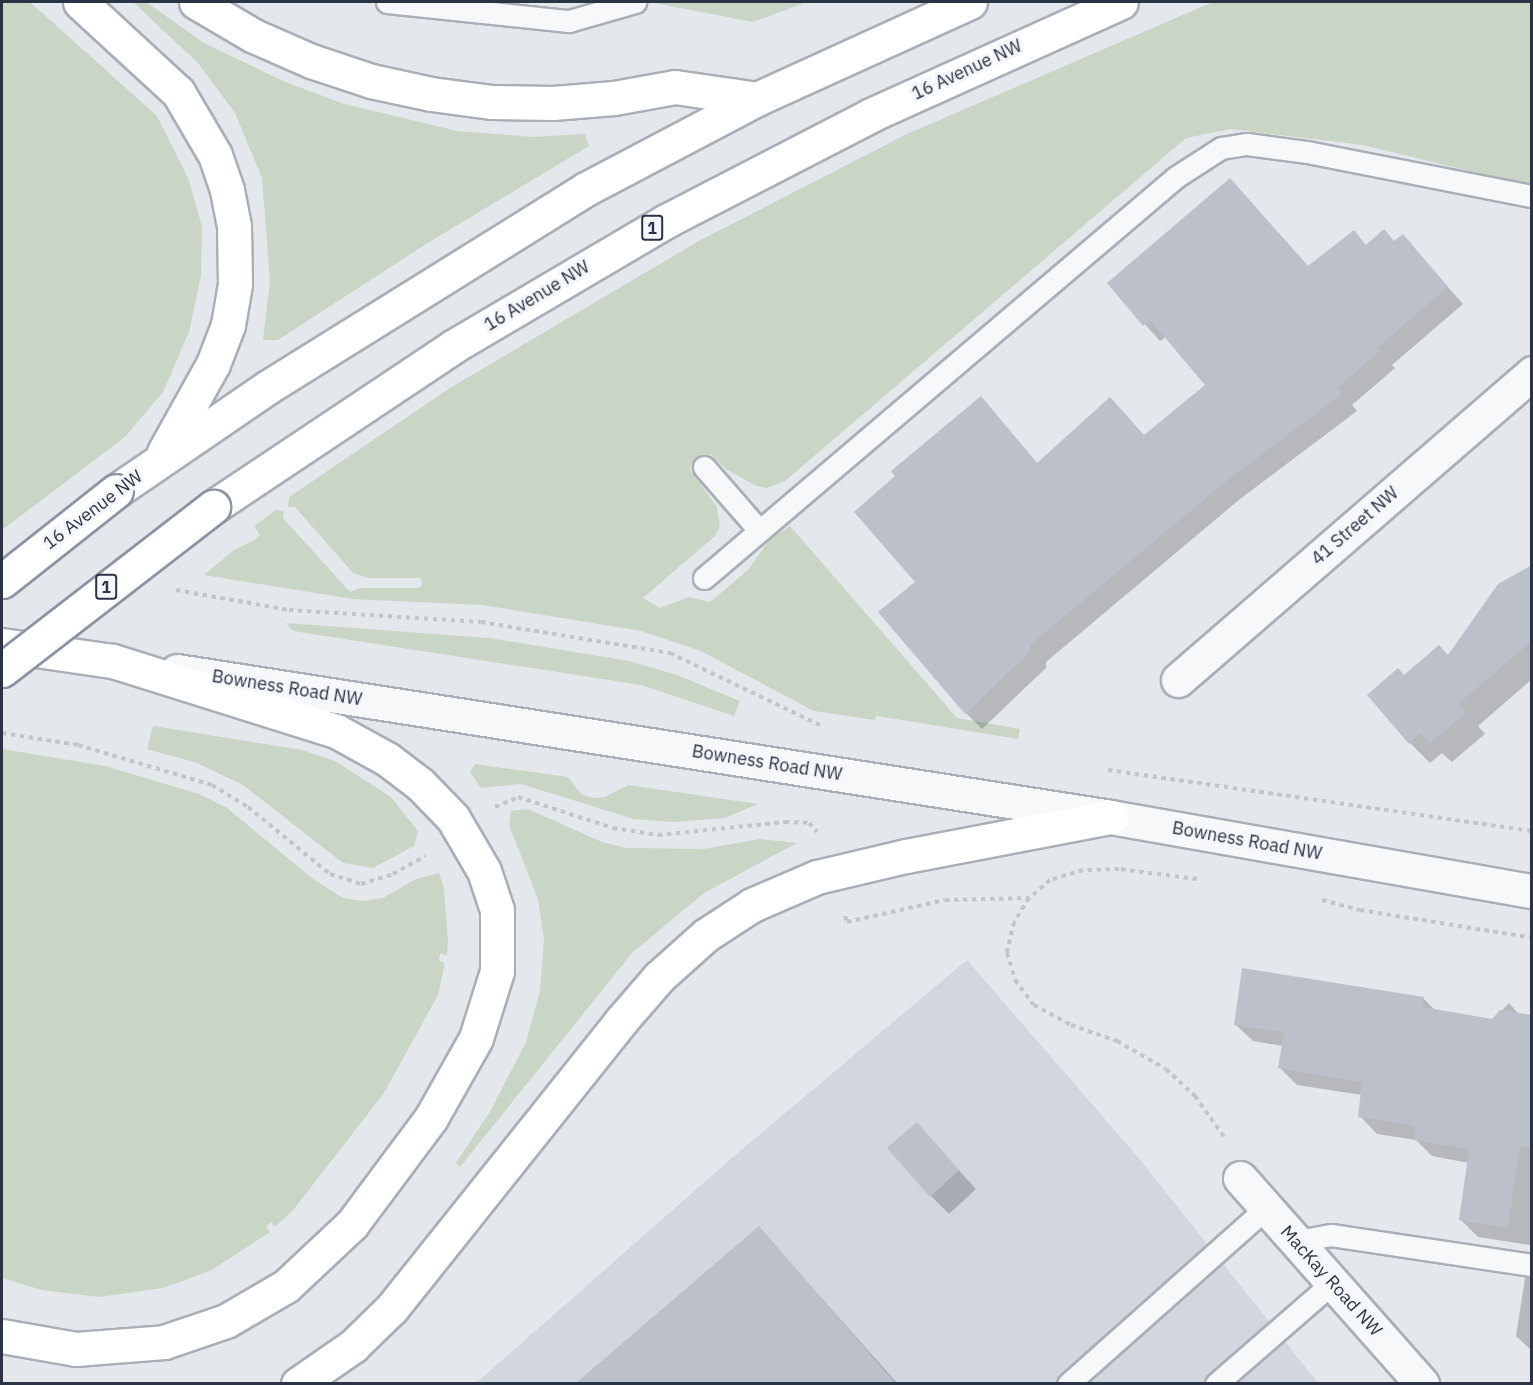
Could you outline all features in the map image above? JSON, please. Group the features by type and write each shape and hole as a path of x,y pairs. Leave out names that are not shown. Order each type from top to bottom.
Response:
{"main road":[{"path":"80,2 178,92 216,155 232,217 235,284 225,338 159,461"},
{"path":"196,2 254,36 311,61 371,81 431,94 492,102 553,103 614,98 675,87 757,99"},
{"name":"16 Avenue NW","path":"2,581 116,491 159,461 492,246 648,154 757,99 970,2"},
{"name":"16 Avenue NW","path":"2,670 213,507 454,346 666,220 871,115 1120,2"},
{"name":"Bowness Road NW","path":"2,645 112,661"},
{"path":"2,1336 76,1349 164,1342 226,1321 286,1286 352,1224 425,1127 465,1062 486,1014 497,970 497,910 484,871 453,818 420,784 387,759 336,731 112,661"},
{"path":"298,1383 346,1352 392,1308 621,1021 659,977 706,934 752,905 817,877 1111,817"}],"street":[{"name":"41 Street NW","path":"1178,680 1532,373"},
{"name":"Bowness Road NW","path":"112,661 1111,817 1532,891"},
{"name":"MacKay Road NW","path":"1240,1178 1265,1209 1297,1241 1422,1383"}],"lane":[{"path":"387,2 569,21 635,2"},
{"path":"704,578 1176,177 1221,148 1247,144 1307,152 1532,196"},
{"path":"704,467 759,530"},
{"path":"1068,1383 1265,1209"},
{"path":"1297,1241 1330,1234 1532,1265"},
{"path":"1216,1383 1332,1282"}],"path":[{"path":"289,610 481,622 670,653 830,730"},
{"path":"2,733 78,745 212,784 248,807 330,874 361,884 393,874 423,857"},
{"path":"1101,769 1532,831"},
{"path":"499,805 518,796 613,828 658,835 785,822 808,823 819,835"},
{"path":"1210,881 1119,869 1083,870 1050,879 1029,898 1014,922 1007,952 1021,988 1034,1005 1071,1025 1118,1041 1166,1070 1195,1096 1221,1128 1240,1178"},
{"path":"1311,893 1330,905 1532,938"},
{"path":"842,906 847,922 945,900 1029,898"}],"shaded area":[{"path":"967,960 1137,1156 1318,1383 475,1384 733,1157"}],"green space":[{"path":"2,2 30,2 157,116 189,180 202,227 201,276 189,332 163,392 125,437 2,530"},
{"path":"133,2 146,2 204,43 283,81 344,104 458,131 533,137 585,134 589,146 426,244 278,340 263,340 270,281 262,178 235,113 198,63"},
{"path":"649,2 807,2 753,22"},
{"path":"1213,2 1531,2 1531,186 1363,145 1231,129 1186,138 785,481 767,488 756,486 726,469 710,454 690,470 717,507 720,526 715,536 643,598 660,608 689,597 710,602 748,570 770,539 790,526 957,718 1020,729 1018,739 877,716 879,708 875,720 814,711 701,651 641,631 482,605 352,599 204,575 234,550 255,540 260,535 254,526 276,510 284,511 283,518 350,592 360,588 418,588 422,585 421,578 368,578 353,573 295,507 288,507 289,497 450,388 697,242 907,134"},
{"path":"286,623 489,638 629,661 677,675 740,701 734,716 641,685 293,631"},
{"path":"153,726 302,750 335,761 391,797 418,831 414,846 373,868 343,863 243,785 197,763 147,749"},
{"path":"2,749 105,766 199,794 227,808 313,879 343,898 363,901 383,898 416,879 439,873 444,889 448,942 447,955 440,954 439,961 445,963 438,995 384,1093 294,1209 275,1227 271,1222 266,1226 270,1232 212,1270 163,1288 99,1297 42,1290 2,1278"},
{"path":"475,764 568,777 581,794 593,798 605,797 628,785 758,804 725,818 673,822 634,819 521,784 481,788 470,772"},
{"path":"528,809 602,842 626,848 703,849 760,839 797,843 704,893 632,953 460,1167 456,1163 491,1110 526,1042 540,991 544,940 538,899 509,825 511,811"}],"building":[{"path":"1230,178 1308,266 1354,230 1366,245 1384,229 1394,241 1403,234 1448,287 1377,348 1380,351 1337,388 1342,394 1224,483 1030,645 1031,651 965,714 878,612 915,582 854,512 895,476 891,471 981,396 1037,463 1110,397 1144,435 1205,385 1150,320 1143,326 1107,283"},
{"path":"1532,565 1532,641 1458,704 1466,713 1430,743 1421,733 1409,744 1367,695 1398,668 1404,675 1439,645 1448,655 1498,584"},
{"path":"1242,968 1424,997 1423,1007 1492,1019 1500,1010 1532,1015 1532,1148 1520,1146 1508,1228 1459,1220 1469,1149 1413,1140 1415,1126 1358,1117 1362,1082 1278,1068 1284,1032 1234,1025"},
{"path":"917,1122 959,1170 930,1197 887,1148"},
{"path":"759,1226 895,1383 576,1383"}]}
